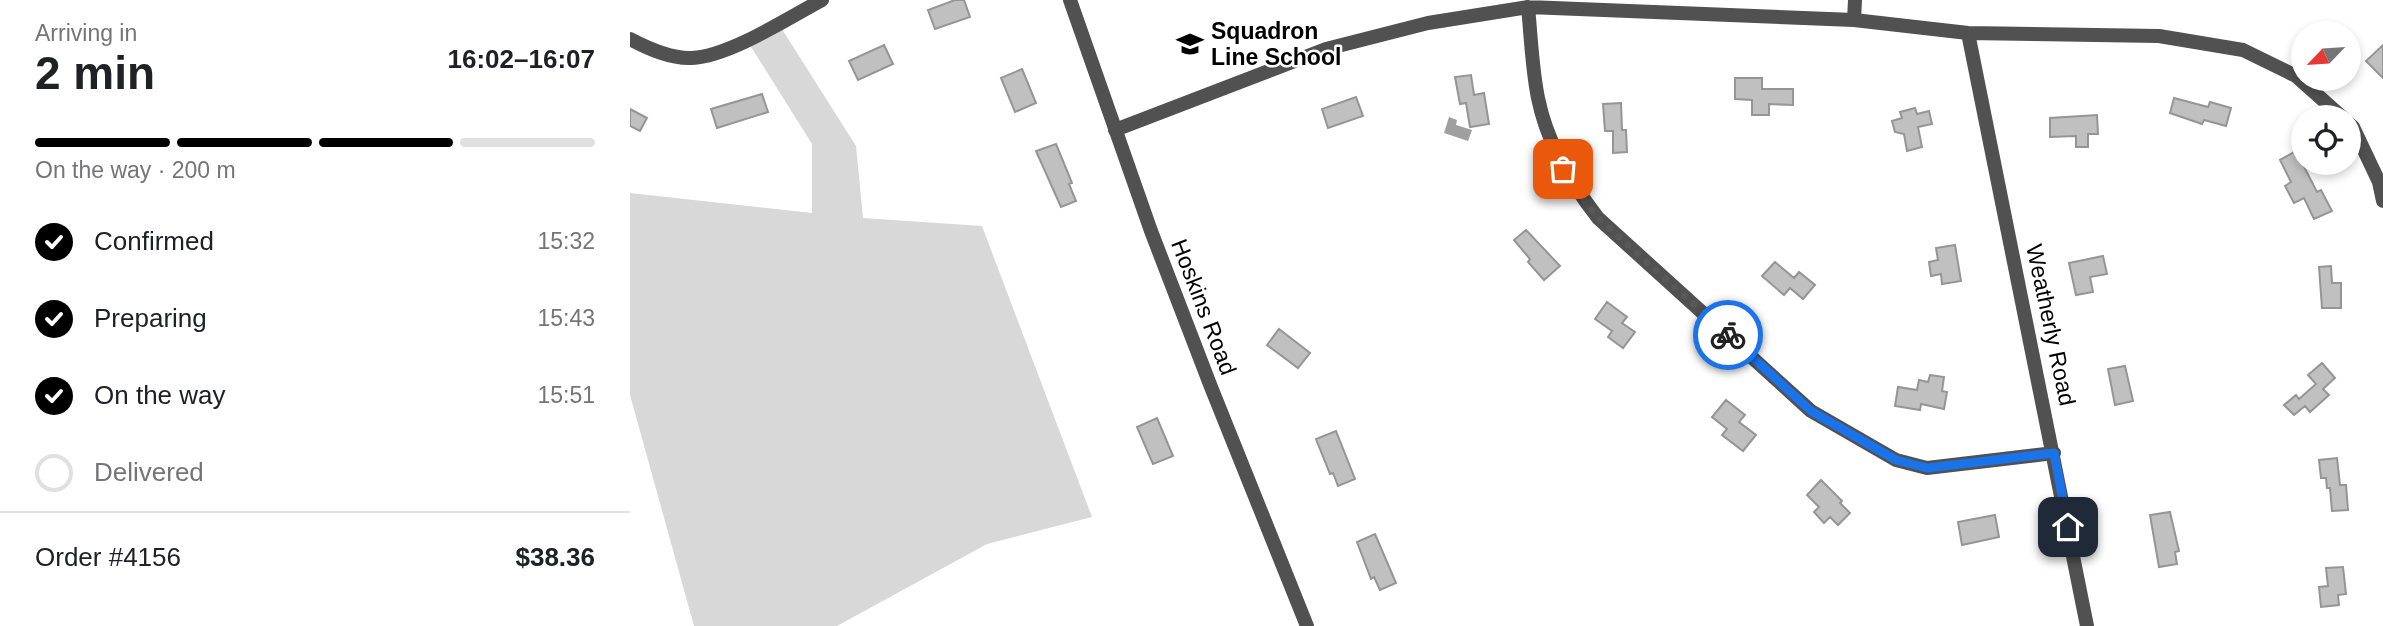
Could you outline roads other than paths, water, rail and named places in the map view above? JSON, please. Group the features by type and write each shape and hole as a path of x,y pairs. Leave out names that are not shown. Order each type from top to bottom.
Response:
{"street":[{"path":"630,39 670,55 693,58 729,49 822,0"},
{"name":"Hoskins Road","path":"1070,0 1115,130 1211,387 1307,626"},
{"path":"1854,20 1855,0"},
{"path":"1528,6 1538,98 1553,146 1563,169 1579,194 1598,218 1811,411 1896,460 1927,468 2054,453"},
{"path":"1115,130 1326,49 1441,20 1528,6 1854,20 1968,33 2159,36 2243,50 2296,76 2329,105"},
{"name":"Weatherly Road","path":"1968,33 2087,626"},
{"path":"2361,144 2379,183 2383,201"}],"place":[{"name":"Squadron Line School","path":"1190,44"}]}
